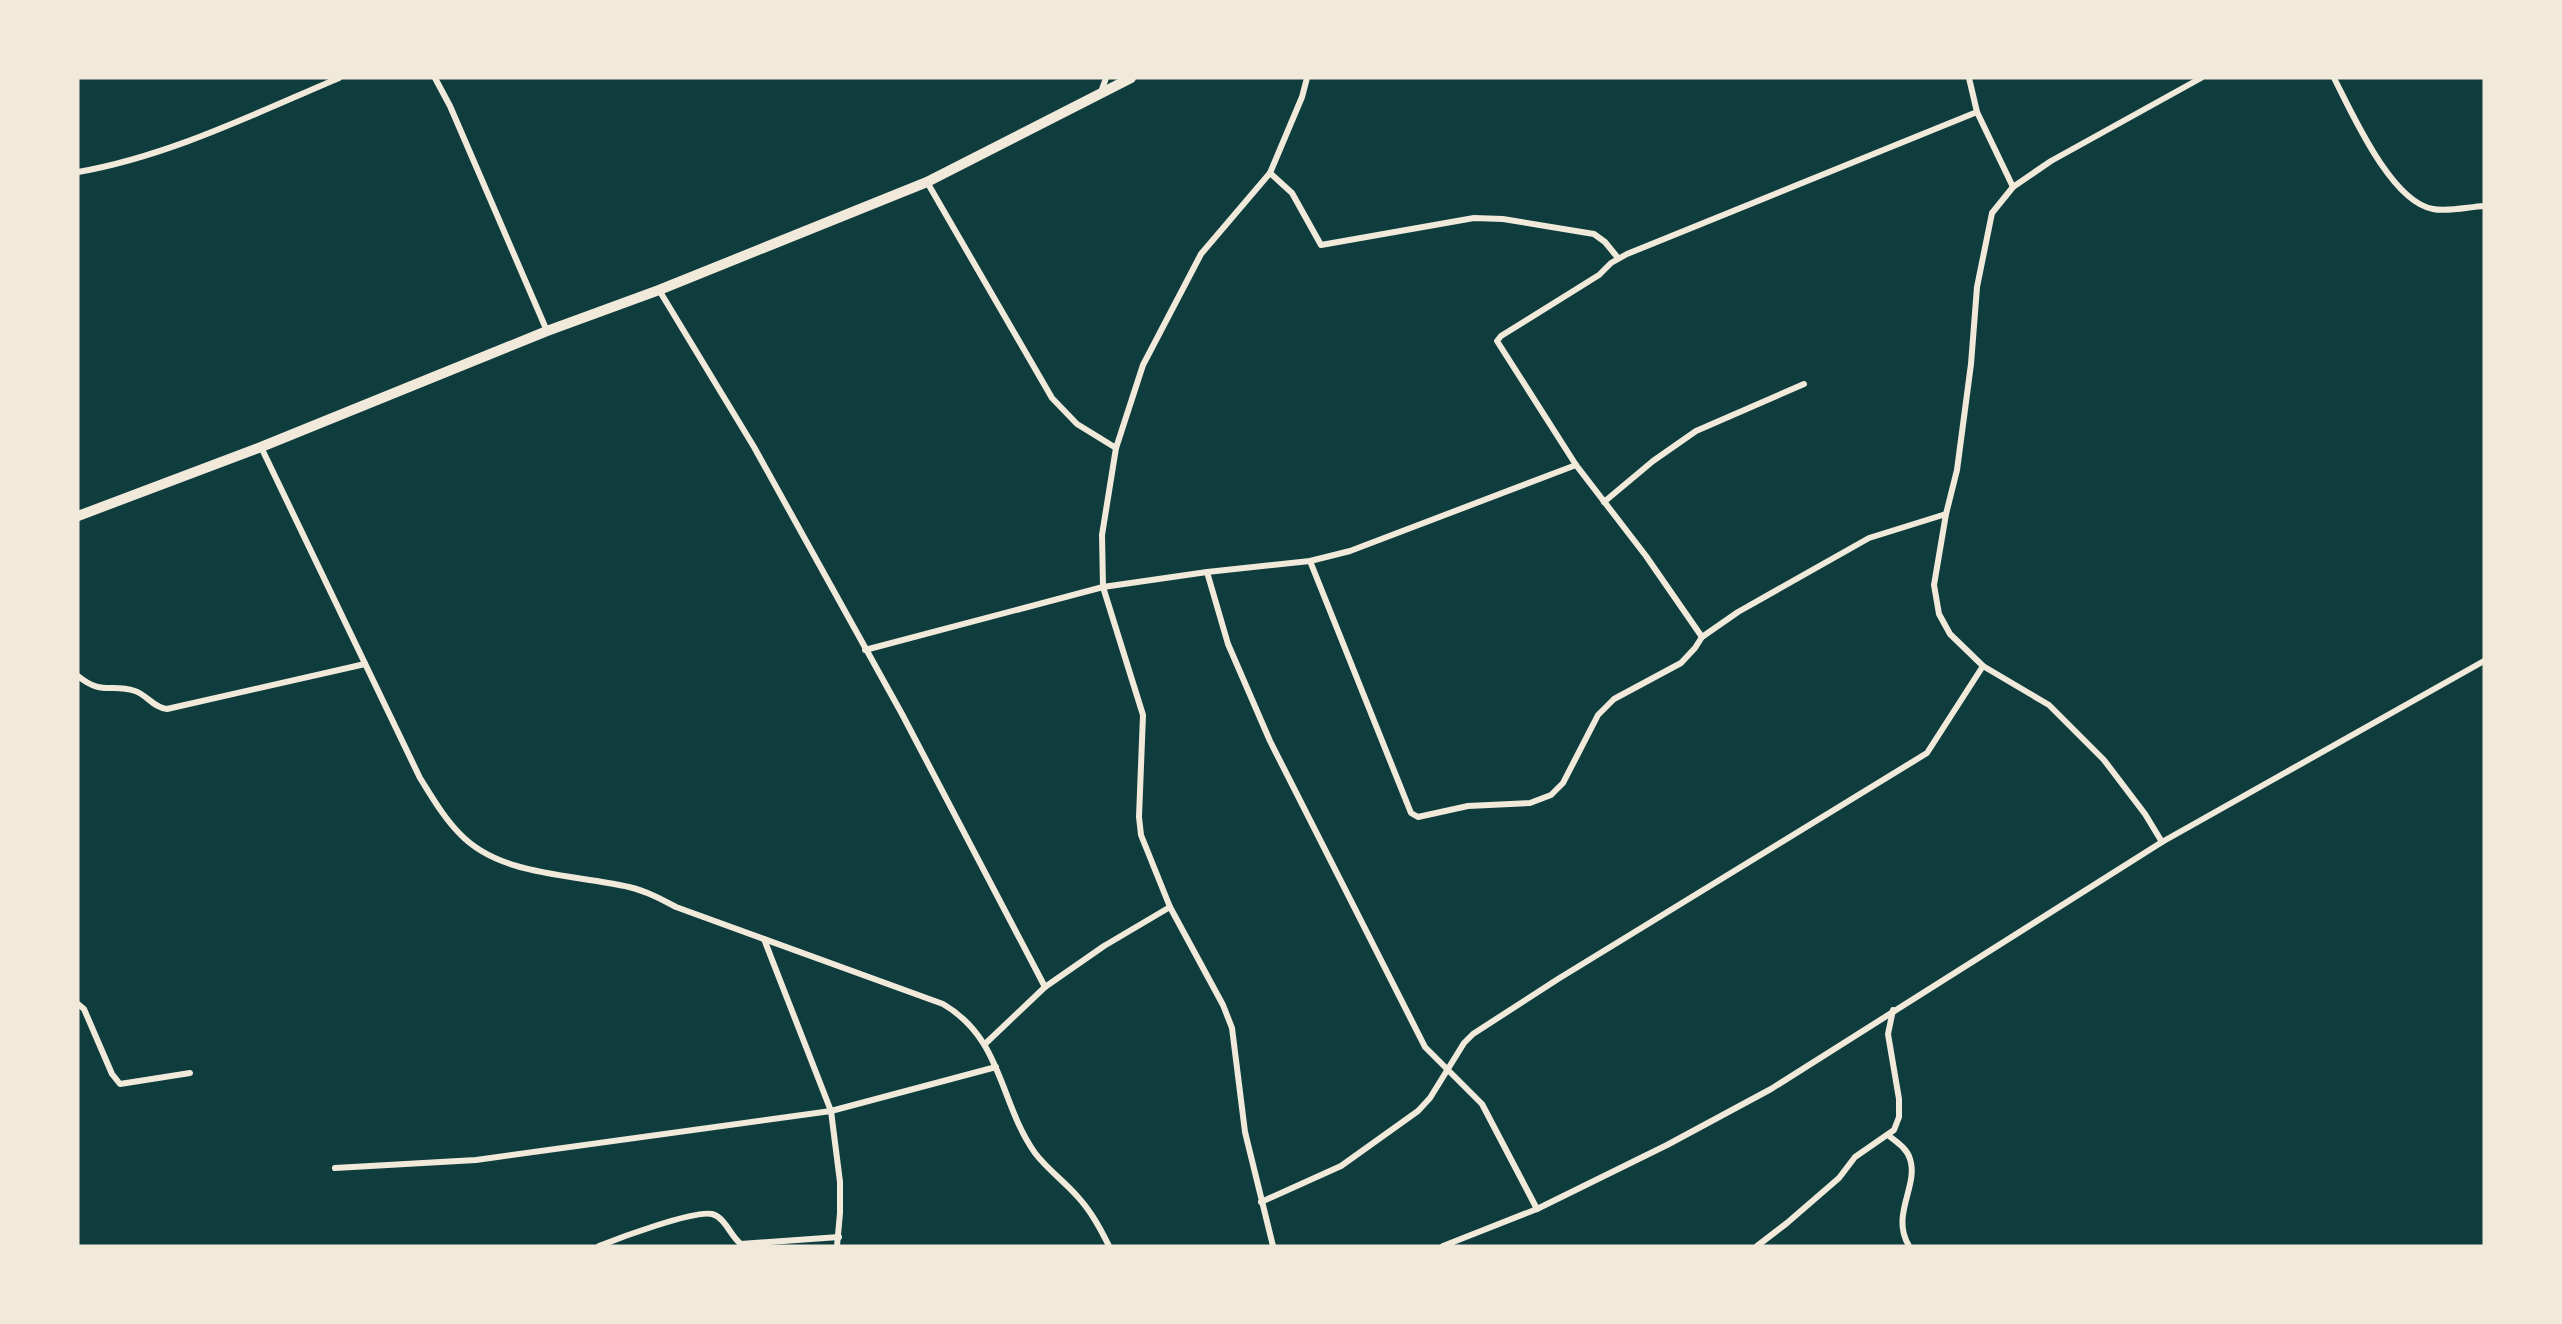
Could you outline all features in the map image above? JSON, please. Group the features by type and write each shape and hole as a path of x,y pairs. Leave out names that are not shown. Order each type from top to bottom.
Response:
{"street":[{"path":"78,172 99,169 192,140 339,78"},
{"path":"435,78 450,106 547,331"},
{"path":"1101,92 1106,78"},
{"path":"78,516 261,447 547,331 659,290 927,182 1131,78"},
{"path":"1273,1246 1242,1114 1232,1028 1223,1005 1170,907 1139,827 1143,715 1103,588 1102,535 1116,448 1143,365 1201,254 1270,173 1302,97 1307,78"},
{"path":"1969,78 1977,112 2013,187"},
{"path":"2162,842 2145,814 2104,760 2049,705 1983,666 1950,634 1939,615 1934,585 1946,514 1957,470 1971,364 1977,287 1992,213 2013,187 2051,161 2201,78"},
{"path":"2334,78 2372,152 2407,195 2421,206 2434,210 2484,206"},
{"path":"1702,637 1646,556 1576,465 1497,341 1501,336 1599,275 1618,258 1977,112"},
{"path":"1270,173 1292,193 1321,245 1455,220 1503,219 1594,234 1605,242 1618,258"},
{"path":"927,182 1052,398 1077,424 1116,448"},
{"path":"659,290 753,447 866,650 1045,987"},
{"path":"1604,502 1653,460 1689,435 1804,384"},
{"path":"261,447 420,778 440,810 461,836 488,854 524,869 630,887 676,907 943,1004 960,1014 985,1044 1024,1133 1036,1154 1091,1212 1110,1246"},
{"path":"866,650 1103,588 1207,572 1310,561 1389,538 1576,465"},
{"path":"1310,561 1411,813 1418,817 1468,806 1530,803 1551,795 1563,783 1598,715 1633,688 1681,663 1702,637 1738,612 1869,538 1946,514"},
{"path":"1207,572 1228,644 1280,761 1425,1047 1482,1104 1537,1209"},
{"path":"1443,1246 1537,1209 1667,1145 1771,1089 2162,842 2484,661"},
{"path":"78,676 97,688 133,690 160,708 167,709 365,664"},
{"path":"1261,1202 1341,1166 1418,1112 1430,1098 1464,1043 1473,1034 1558,979 1927,753 1983,666"},
{"path":"985,1044 1045,987 1104,946 1170,907"},
{"path":"764,939 831,1111 840,1182 837,1246"},
{"path":"78,1004 84,1009 112,1074 120,1084 190,1072"},
{"path":"1756,1246 1787,1223 1839,1178 1855,1157 1894,1130 1899,1117 1899,1099 1888,1034 1893,1010"},
{"path":"335,1168 476,1160 831,1111 996,1066"},
{"path":"1888,1135 1904,1147 1911,1160 1911,1172 1901,1224 1909,1246"},
{"path":"599,1246 637,1232 707,1214 713,1214 720,1219 735,1240 741,1244 839,1237"}]}
